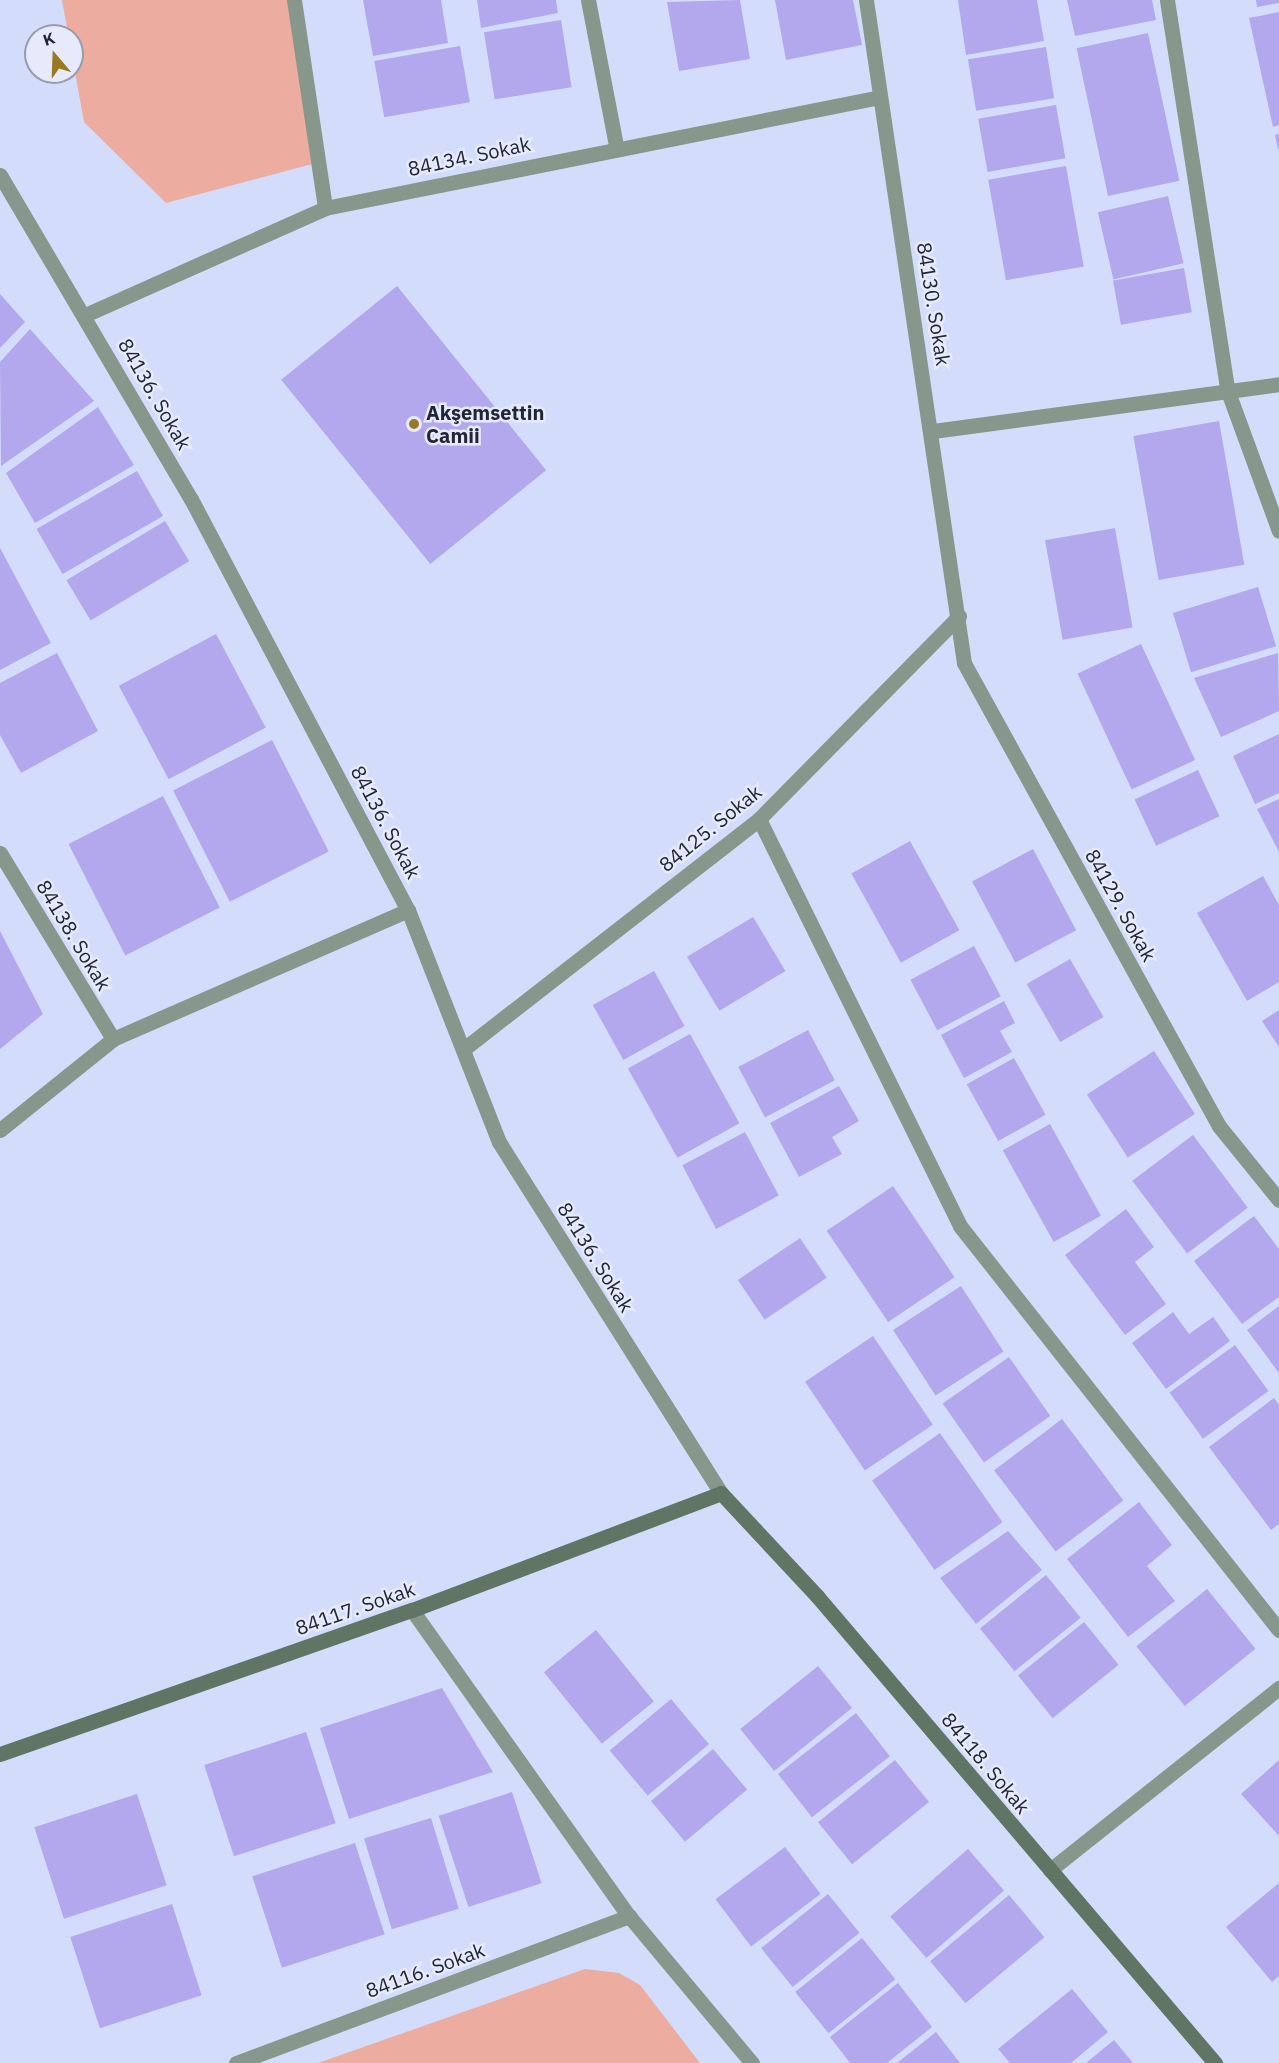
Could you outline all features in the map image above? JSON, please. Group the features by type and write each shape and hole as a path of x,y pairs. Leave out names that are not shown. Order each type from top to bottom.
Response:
{"main road":[{"name":"84117. Sokak","path":"0,1754 412,1610 721,1493"},
{"name":"84118. Sokak","path":"721,1493 817,1596 1215,2063"}],"street":[{"path":"294,0 325,208"},
{"path":"588,0 616,146"},
{"name":"84130. Sokak","path":"866,0 933,431 959,616"},
{"path":"1167,0 1227,389 1279,531"},
{"name":"84134. Sokak","path":"85,315 325,208 616,146 880,98"},
{"name":"84136. Sokak","path":"0,175 85,315 191,499 408,910 465,1048 499,1142 721,1493"},
{"path":"933,431 1227,389 1279,384"},
{"name":"84125. Sokak","path":"465,1048 759,819 959,616"},
{"name":"84129. Sokak","path":"959,616 964,663 1219,1126 1279,1200"},
{"path":"759,819 960,1226 1279,1630"},
{"name":"84138. Sokak","path":"0,853 113,1039"},
{"path":"0,1130 113,1039 408,910"},
{"path":"412,1610 628,1916 752,2063"},
{"path":"1050,1870 1279,1688"},
{"name":"84116. Sokak","path":"236,2063 628,1916"}],"shaded area":[{"path":"62,0 290,0 320,162 166,203 84,122 77,84 84,84 84,24 66,24"},
{"path":"585,1969 619,1973 640,1985 700,2063 318,2063"}],"building":[{"path":"363,0 441,0 448,43 373,56"},
{"path":"477,0 556,0 558,13 481,28"},
{"path":"740,0 750,59 679,71 667,2"},
{"path":"775,0 853,0 862,45 786,60"},
{"path":"958,0 1037,0 1044,41 966,55"},
{"path":"1067,0 1152,0 1156,20 1075,36"},
{"path":"1256,0 1279,0 1279,3 1257,7"},
{"path":"1279,12 1279,125 1273,127 1249,18"},
{"path":"561,20 572,87 495,99 484,32"},
{"path":"1148,33 1179,181 1108,196 1077,48"},
{"path":"460,46 470,102 384,117 374,61"},
{"path":"1046,47 1054,98 976,111 968,59"},
{"path":"1056,105 1065,158 988,172 978,119"},
{"path":"1279,134 1279,149 1278,149 1275,135"},
{"path":"1066,166 1084,266 1006,280 988,180"},
{"path":"1168,196 1184,263 1113,279 1098,212"},
{"path":"1184,268 1192,312 1121,325 1113,281"},
{"name":"Akşemsettin Camii","path":"397,286 546,470 430,564 281,380"},
{"path":"0,294 25,322 0,348"},
{"path":"30,329 94,401 1,466 0,362"},
{"path":"98,407 134,465 35,523 6,473"},
{"path":"1219,421 1244,565 1159,580 1133,436"},
{"path":"137,471 163,516 63,574 37,529"},
{"path":"165,521 189,561 91,621 66,580"},
{"path":"1115,528 1133,627 1063,640 1045,540"},
{"path":"0,548 51,643 0,670"},
{"path":"1258,587 1276,646 1191,672 1173,613"},
{"path":"216,634 266,728 169,779 119,686"},
{"path":"1141,644 1195,760 1132,790 1078,674"},
{"path":"57,653 98,731 21,773 0,735 0,683"},
{"path":"1278,653 1279,711 1221,737 1194,678"},
{"path":"1279,734 1279,793 1255,804 1233,756"},
{"path":"272,740 329,851 230,902 173,790"},
{"path":"1198,770 1220,816 1156,846 1135,800"},
{"path":"163,796 220,907 125,955 69,844"},
{"path":"1279,799 1279,852 1257,809"},
{"path":"910,841 959,930 901,963 851,873"},
{"path":"1033,849 1076,930 1015,963 972,881"},
{"path":"1263,876 1279,905 1279,982 1247,1001 1197,913"},
{"path":"753,917 785,971 719,1011 687,957"},
{"path":"0,931 43,1014 0,1049"},
{"path":"974,946 1001,996 937,1030 910,980"},
{"path":"1070,959 1104,1017 1060,1042 1027,984"},
{"path":"654,971 685,1026 623,1060 593,1005"},
{"path":"1004,1001 1015,1023 1000,1031 1012,1052 964,1078 941,1035"},
{"path":"1279,1010 1279,1047 1262,1021"},
{"path":"808,1030 835,1080 765,1117 738,1067"},
{"path":"690,1034 739,1123 677,1158 628,1068"},
{"path":"1154,1051 1195,1114 1128,1157 1087,1095"},
{"path":"1014,1058 1046,1115 998,1141 967,1084"},
{"path":"839,1086 859,1121 832,1137 842,1154 799,1177 770,1123"},
{"path":"1050,1124 1101,1216 1054,1242 1003,1150"},
{"path":"745,1132 779,1196 716,1229 682,1165"},
{"path":"1193,1135 1248,1208 1187,1253 1132,1181"},
{"path":"893,1186 955,1277 888,1322 827,1231"},
{"path":"1126,1209 1154,1247 1135,1262 1166,1304 1125,1335 1065,1255"},
{"path":"1254,1216 1279,1249 1279,1297 1242,1324 1194,1261"},
{"path":"800,1238 827,1278 765,1320 738,1280"},
{"path":"961,1286 1003,1351 936,1396 893,1330"},
{"path":"1279,1306 1279,1373 1247,1330"},
{"path":"1173,1312 1189,1334 1213,1317 1230,1341 1166,1389 1132,1343"},
{"path":"873,1336 933,1425 865,1471 805,1382"},
{"path":"1235,1345 1269,1391 1203,1439 1169,1393"},
{"path":"1009,1357 1050,1416 984,1462 943,1403"},
{"path":"1274,1398 1279,1405 1279,1524 1271,1530 1209,1447"},
{"path":"1062,1419 1123,1500 1056,1552 994,1470"},
{"path":"940,1433 1003,1522 935,1570 872,1481"},
{"path":"1139,1502 1172,1545 1147,1566 1175,1601 1128,1637 1067,1559"},
{"path":"1008,1531 1042,1570 976,1624 940,1578"},
{"path":"1046,1575 1081,1618 1015,1671 980,1628"},
{"path":"1207,1589 1255,1649 1185,1706 1136,1646"},
{"path":"1084,1622 1119,1665 1053,1718 1018,1675"},
{"path":"596,1630 654,1701 602,1744 544,1672"},
{"path":"818,1666 852,1708 774,1771 740,1729"},
{"path":"442,1688 493,1772 349,1819 320,1728"},
{"path":"671,1699 709,1744 648,1796 610,1750"},
{"path":"856,1713 890,1756 812,1817 778,1774"},
{"path":"306,1732 336,1823 234,1856 204,1765"},
{"path":"713,1749 747,1790 685,1842 651,1801"},
{"path":"895,1760 929,1802 852,1864 818,1822"},
{"path":"1279,1760 1279,1836 1241,1794"},
{"path":"512,1792 542,1883 468,1907 439,1816"},
{"path":"137,1794 167,1885 64,1919 34,1827"},
{"path":"431,1818 459,1909 392,1929 364,1838"},
{"path":"355,1843 385,1934 282,1968 252,1876"},
{"path":"785,1847 821,1894 751,1946 716,1899"},
{"path":"968,1849 1004,1891 926,1958 890,1917"},
{"path":"1279,1883 1279,1976 1272,1982 1226,1927"},
{"path":"828,1894 859,1933 793,1987 761,1948"},
{"path":"1009,1895 1044,1937 965,2003 930,1961"},
{"path":"172,1904 202,1995 100,2028 70,1937"},
{"path":"862,1938 895,1979 829,2033 795,1992"},
{"path":"898,1983 932,2027 887,2063 850,2063 830,2037"},
{"path":"1072,1989 1108,2032 1071,2063 1010,2063 998,2049"},
{"path":"936,2032 960,2063 897,2063"},
{"path":"1114,2040 1133,2063 1086,2063"}],"place":[{"name":"Akşemsettin Camii","path":"414,424"}]}
